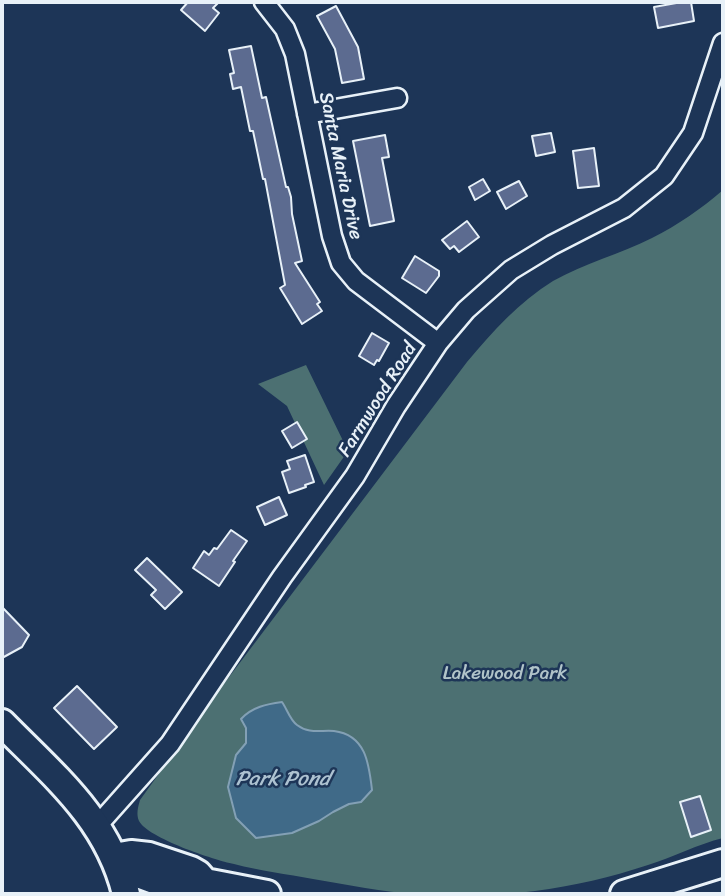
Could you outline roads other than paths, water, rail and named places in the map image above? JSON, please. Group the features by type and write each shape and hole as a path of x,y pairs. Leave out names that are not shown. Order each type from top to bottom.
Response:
{"main road":[{"path":"2,723 79,802 97,825 114,857 126,894"},
{"path":"114,857 133,872 157,881 187,887 259,893"},
{"path":"624,894 723,863"}],"street":[{"name":"Santa Maria Drive","path":"264,2 278,18 291,42 332,236 341,263 363,288 439,343"},
{"name":"Farmwood Road","path":"97,825 170,744 282,578 355,476 396,406 439,343 466,310 511,271 552,245 624,208 664,176 693,133 723,43"},
{"path":"307,114 397,99"}],"water":[{"name":"Park Pond","path":"282,702 292,720 301,728 310,731 334,731 353,738 364,752 372,790 361,802 349,804 292,833 256,838 236,818 228,787 236,755 246,743 246,728 241,719 255,709"}],"park label":[{"name":"Lakewood Park","path":"505,674"}]}
